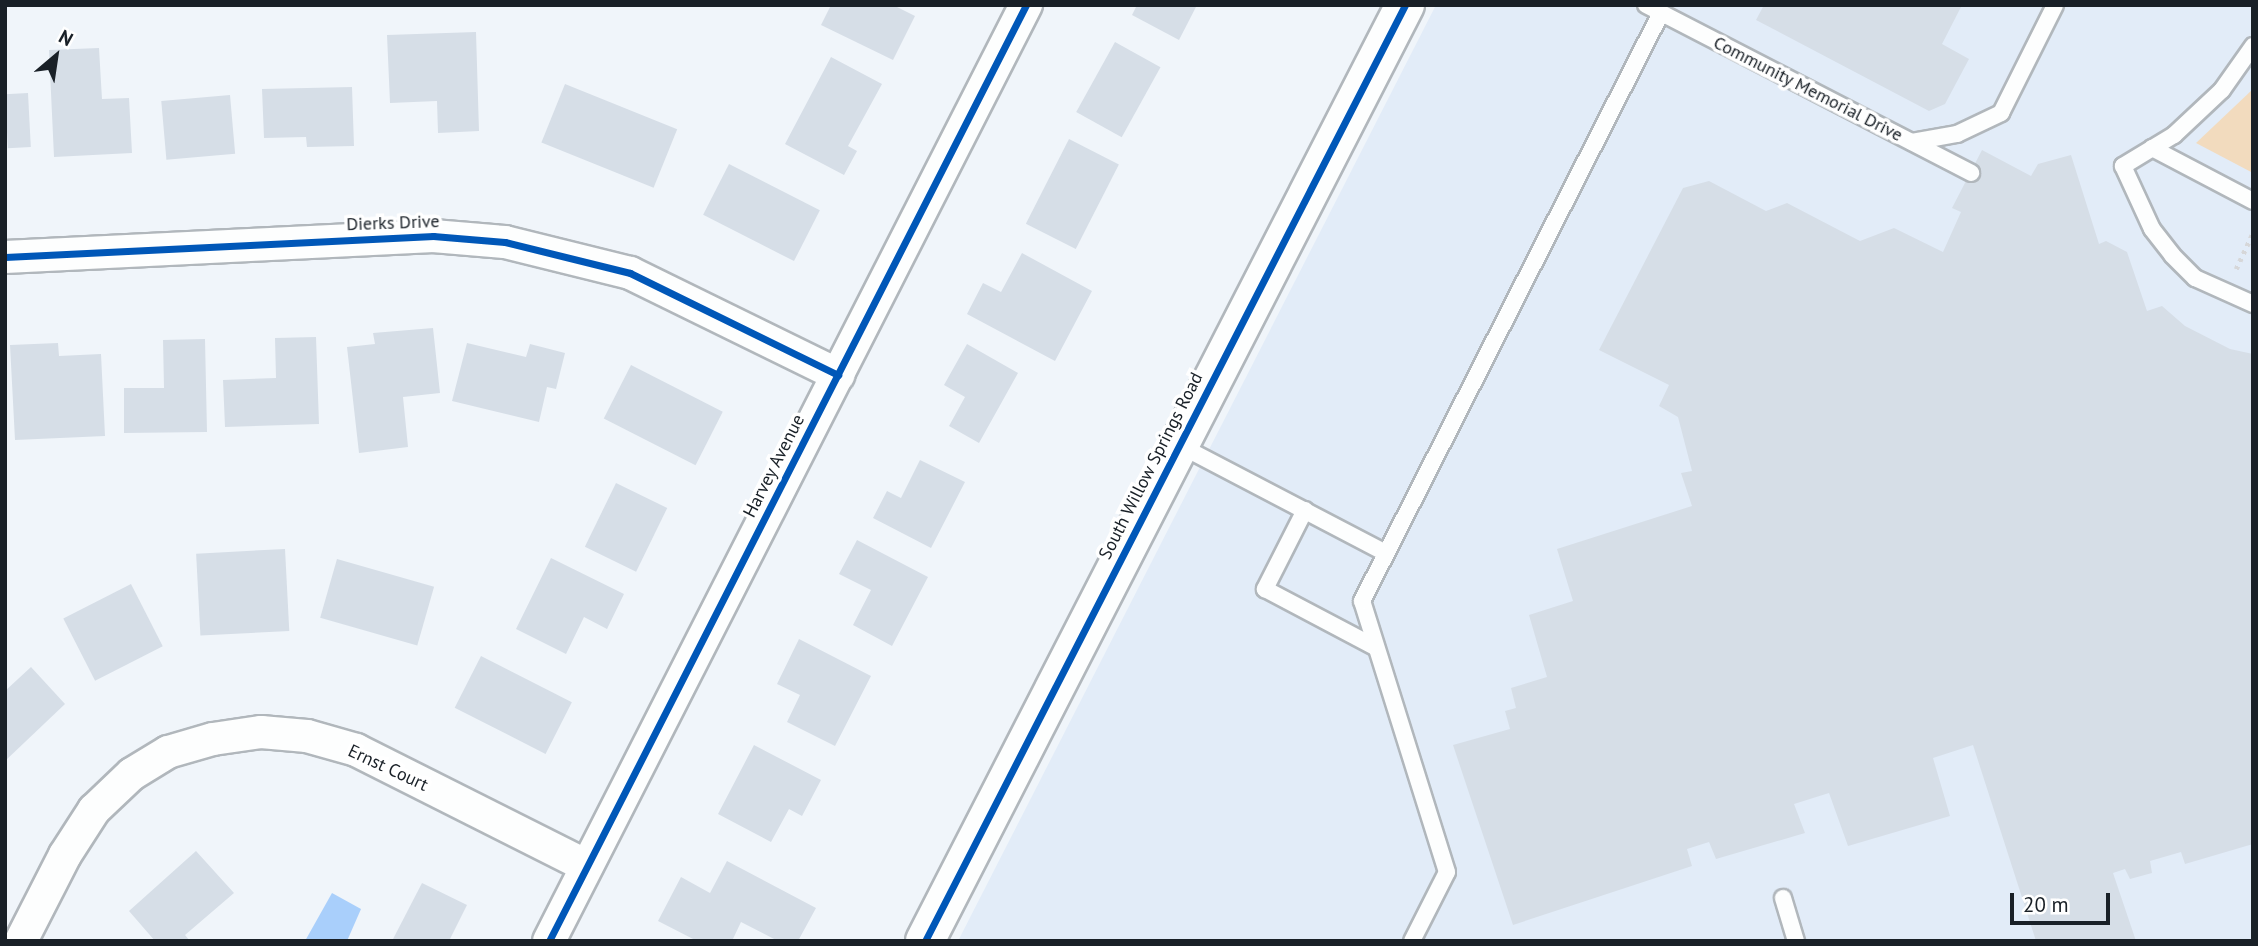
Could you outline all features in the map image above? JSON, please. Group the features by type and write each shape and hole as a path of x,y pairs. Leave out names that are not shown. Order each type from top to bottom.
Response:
{"street":[{"name":"Harvey Avenue","path":"549,941 1026,5"},
{"name":"South Willow Springs Road","path":"925,941 1405,5"},
{"name":"Dierks Drive","path":"5,257 433,236 505,242 630,273 838,375"},
{"name":"Ernst Court","path":"21,941 65,855 94,810 131,774 168,752 212,738 261,732 307,736 356,750 587,866"}],"lane":[{"name":"Community Memorial Drive","path":"1646,5 1971,173"},
{"path":"1912,142 1957,134 2001,113 2055,5"},
{"path":"1412,941 1447,872 1362,601 1661,13"},
{"path":"2253,46 2222,90 2174,135 2123,166 2152,229 2195,278 2253,304"},
{"path":"2152,148 2253,201"},
{"path":"1179,444 1386,553"},
{"path":"1305,510 1265,589 1376,647"},
{"path":"1783,898 1796,941"}],"shaded area":[{"path":"1436,5 2253,5 2253,941 958,941"},
{"path":"2253,89 2253,173 2196,143"}],"water":[{"path":"332,893 361,909 347,941 305,941"}],"building":[{"path":"831,5 893,5 915,16 893,60 821,25"},
{"path":"1137,5 1197,5 1179,40 1132,15"},
{"path":"1764,5 1962,5 1942,44 1969,59 1945,104 1929,111 1756,20"},
{"path":"476,32 479,131 438,133 437,101 390,103 387,35"},
{"path":"1115,42 1160,67 1122,137 1076,112"},
{"path":"99,48 102,99 129,98 132,153 54,157 49,50"},
{"path":"831,57 882,84 848,146 857,151 844,175 785,144"},
{"path":"565,84 677,129 654,188 541,142"},
{"path":"352,87 354,146 307,147 306,137 264,138 262,89"},
{"path":"28,93 31,147 8,148 5,94"},
{"path":"230,95 235,154 166,160 161,101"},
{"path":"1069,139 1119,164 1076,249 1026,224"},
{"path":"1982,150 2031,176 2038,164 2071,155 2099,244 2106,241 2127,252 2147,311 2162,306 2185,326 2230,349 2253,354 2253,844 2185,864 2181,852 2150,861 2152,873 2130,879 2125,869 2113,873 2136,941 2036,941 1973,745 1933,758 1950,816 1848,846 1829,793 1794,804 1805,833 1716,859 1709,842 1687,849 1692,866 1513,925 1453,745 1510,729 1505,711 1516,708 1511,688 1547,677 1529,615 1573,601 1557,549 1692,506 1681,473 1692,471 1678,417 1659,406 1669,385 1599,350 1683,188 1709,181 1766,211 1787,203 1860,241 1894,228 1943,252 1961,212 1952,208"},
{"path":"729,164 820,210 794,261 703,215"},
{"path":"1022,253 1092,291 1055,361 967,314 983,283 1001,292"},
{"path":"433,328 440,393 403,397 408,447 359,453 347,347 375,344 373,333"},
{"path":"316,337 319,424 225,427 223,380 276,378 275,338"},
{"path":"205,339 207,432 124,433 124,388 164,388 163,340"},
{"path":"58,343 59,356 101,354 105,436 15,440 10,345"},
{"path":"467,343 526,357 530,344 565,353 556,389 547,387 539,422 452,401"},
{"path":"967,344 1018,373 979,443 949,426 965,397 944,385"},
{"path":"631,365 723,412 696,465 604,418"},
{"path":"920,460 965,482 931,548 873,518 887,491 901,498"},
{"path":"616,483 667,508 636,572 585,547"},
{"path":"857,540 928,577 892,646 853,625 871,590 839,574"},
{"path":"285,549 289,631 200,636 196,554"},
{"path":"551,558 624,594 607,629 584,617 566,654 516,629"},
{"path":"337,559 434,587 417,645 320,618"},
{"path":"131,584 163,646 95,681 63,619"},
{"path":"799,639 871,676 835,746 787,722 800,695 777,684"},
{"path":"481,656 572,702 546,754 455,708"},
{"path":"31,667 65,704 5,761 5,691"},
{"path":"754,745 821,780 802,816 789,809 771,842 718,814"},
{"path":"196,851 234,893 185,935 190,941 155,941 129,911"},
{"path":"727,861 816,908 798,941 778,941 741,922 732,941 697,941 658,921 681,877 710,893"},
{"path":"422,883 467,905 449,941 392,941"}],"cycle path":[{"path":"549,941 1026,5"},
{"path":"925,941 1405,5"},
{"path":"5,257 433,236 505,242 630,273 838,375"}]}
